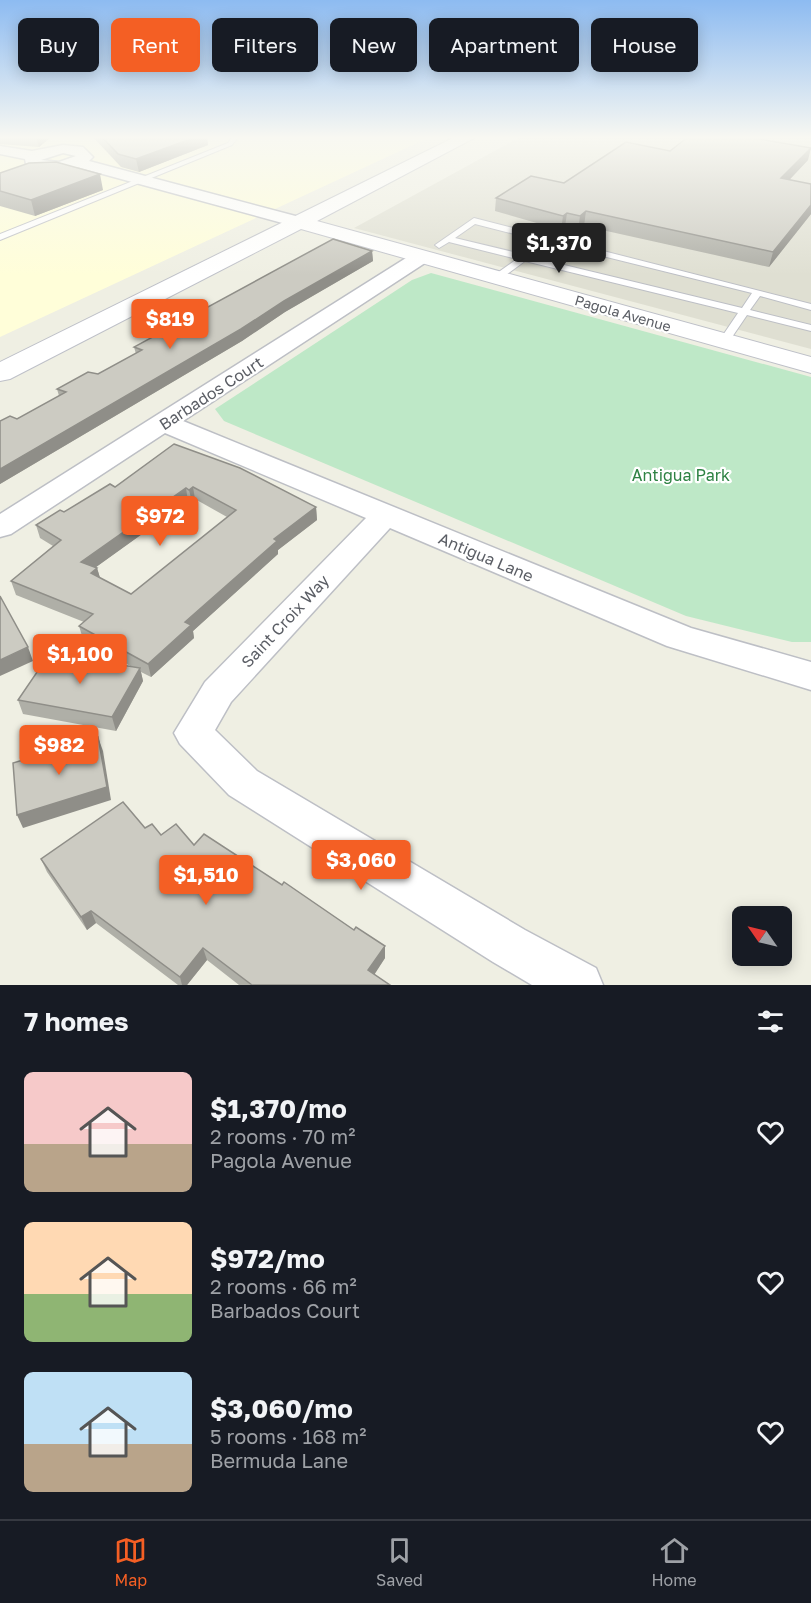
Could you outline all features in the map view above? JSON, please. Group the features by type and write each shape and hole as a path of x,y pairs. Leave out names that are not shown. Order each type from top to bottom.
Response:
{"street":[{"path":"150,183 297,222"},
{"path":"0,373 376,183"},
{"name":"Pagola Avenue","path":"297,222 430,251 496,278 811,365"},
{"name":"Barbados Court","path":"0,527 430,251"},
{"name":"Antigua Lane","path":"165,423 679,637 720,651 811,676"},
{"name":"Saint Croix Way","path":"385,515 218,693 193,733 243,783 509,946 579,985"}],"lane":[{"path":"0,237 138,183"},
{"path":"430,251 474,222 811,307"},
{"path":"448,239 811,328"},
{"path":"496,278 548,240"},
{"path":"724,341 758,292"}],"shaded area":[{"path":"0,183 331,183 0,337"},
{"path":"436,183 811,183 811,349 354,228"}],"green space":[{"name":"Antigua Park","path":"431,273 811,377 811,642 792,642 686,616 224,421 215,409 412,280"}],"building":[{"path":"0,183 76,183 31,200 0,191"},
{"path":"520,183 806,183 811,184 811,205 773,252 586,211 580,216 567,213 563,216 496,198"},
{"path":"333,239 372,251 0,469 0,421 10,416 17,419 66,392 57,389 88,372 98,374 142,350 134,347"},
{"path":"174,444 240,468 316,507 274,539 277,541 185,622 191,625 148,664 79,626 93,614 11,581 61,540 36,525 60,510 64,512 110,484 115,487","holes":["193,487 236,510 131,594 91,573 97,568 81,562 186,488 189,490"]},
{"path":"0,596 28,647 0,660"},
{"path":"50,653 140,668 112,717 18,700"},
{"path":"98,737 107,787 17,815 13,763"},
{"path":"123,802 145,828 152,824 161,835 176,824 194,845 204,834 282,885 284,882 354,930 356,927 385,946 368,970 390,985 252,985 203,948 180,977 91,911 81,917 41,859"}]}
